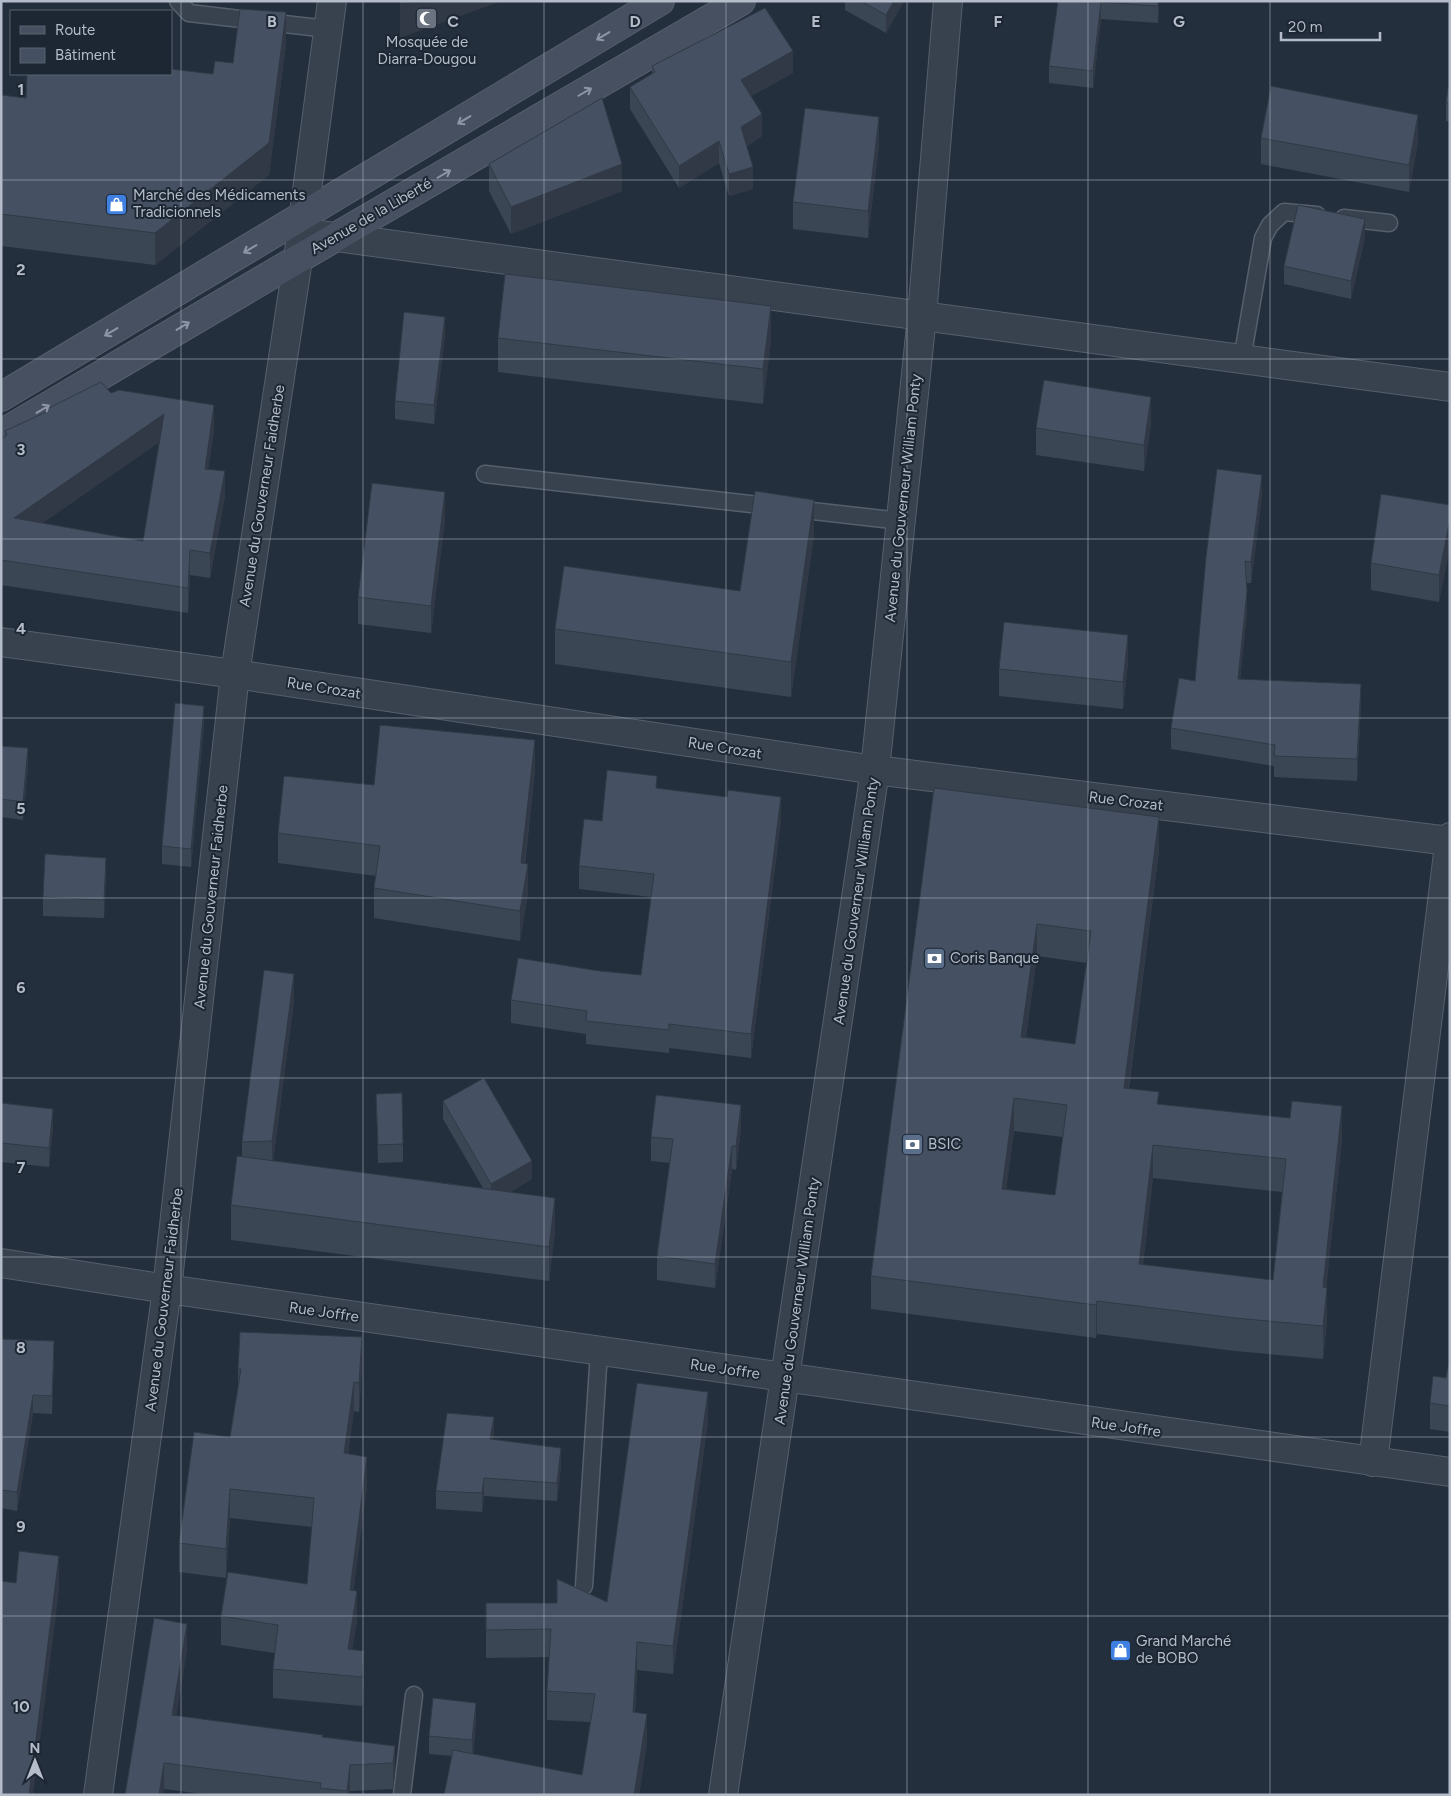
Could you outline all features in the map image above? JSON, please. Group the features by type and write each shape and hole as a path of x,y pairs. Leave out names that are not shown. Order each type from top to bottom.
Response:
{"main road":[{"path":"1,397 295,226 660,1"},
{"name":"Avenue de la Liberté","path":"1,434 334,237 741,1"}],"street":[{"name":"Avenue du Gouverneur Faidherbe","path":"98,1795 167,1289 236,674 298,259 295,226 332,1"},
{"name":"Avenue du Gouverneur William Ponty","path":"723,1795 875,770 922,316 948,1"},
{"path":"295,226 334,237 1450,387"},
{"name":"Rue Crozat","path":"1,642 236,674 875,770 1450,840"},
{"path":"1373,1462 1450,840"},
{"name":"Rue Joffre","path":"1,1263 167,1289 1450,1472"}],"lane":[{"path":"178,1 189,13 328,29"},
{"path":"1242,359 1263,238 1270,225 1284,212 1389,223"},
{"path":"485,474 901,521"},
{"path":"584,1586 599,1351"},
{"path":"402,1795 414,1695"}],"building":[{"path":"861,1 894,1 886,15"},
{"path":"1058,1 1158,1 1158,6 1101,2 1093,71 1049,66"},
{"path":"765,8 793,51 741,80 762,114 741,127 753,167 729,174 719,141 679,166 630,87 655,72 652,66"},
{"path":"240,9 286,12 269,143 155,233 1,214 1,95 26,98 27,75 172,75 172,69 213,74 215,61 233,63"},
{"path":"1450,74 1450,103 1446,103"},
{"path":"1271,86 1418,115 1409,165 1261,138"},
{"path":"602,98 622,164 511,207 489,164"},
{"path":"805,108 879,117 868,211 793,202"},
{"path":"1298,205 1365,219 1351,281 1284,266"},
{"path":"505,274 771,306 763,369 498,338"},
{"path":"404,312 445,317 434,405 395,401"},
{"path":"1044,380 1151,397 1144,445 1036,428"},
{"path":"101,382 111,393 119,390 214,405 205,469 225,471 210,553 190,550 188,588 1,560 1,439 7,435 5,431 46,412 45,410","holes":["164,414 143,541 14,518"]},
{"path":"1217,469 1262,475 1251,562 1245,561 1247,591 1238,679 1361,684 1357,759 1274,756 1275,745 1171,728 1179,678 1195,681 1206,557"},
{"path":"372,483 445,492 431,606 358,597"},
{"path":"755,491 814,500 791,662 555,629 564,566 740,591"},
{"path":"1381,494 1450,505 1450,519 1439,575 1371,563"},
{"path":"1004,622 1128,635 1123,682 999,669"},
{"path":"175,703 204,706 191,849 162,846"},
{"path":"380,725 535,740 521,863 528,864 520,911 374,888 380,846 278,833 284,776 374,785"},
{"path":"1,746 28,748 23,802 1,799"},
{"path":"607,770 657,776 656,788 727,797 728,790 781,797 751,1034 669,1024 669,1030 586,1021 587,1011 511,1000 518,958 600,971 641,975 654,874 579,866 584,819 602,821"},
{"path":"934,788 1159,817 1124,1088 1159,1092 1157,1104 1290,1118 1292,1101 1342,1106 1323,1287 1327,1288 1323,1326 1235,1318 1097,1301 1096,1305 871,1276","holes":["1037,924 1091,931 1075,1044 1021,1037","1014,1098 1067,1105 1055,1195 1002,1189","1153,1145 1286,1159 1273,1280 1139,1264"]},
{"path":"45,854 106,858 104,900 43,897"},
{"path":"264,970 294,974 272,1141 242,1142"},
{"path":"484,1078 532,1161 491,1184 443,1101"},
{"path":"402,1093 403,1144 378,1145 376,1094"},
{"path":"656,1095 741,1105 736,1146 732,1146 715,1264 657,1256 673,1139 651,1137"},
{"path":"1,1103 53,1109 49,1148 1,1143"},
{"path":"237,1156 555,1198 549,1247 231,1205"},
{"path":"240,1332 362,1337 359,1383 354,1382 344,1453 367,1457 350,1590 357,1591 348,1649 364,1651 362,1677 273,1669 278,1625 221,1616 228,1572 307,1584 314,1498 230,1489 226,1549 179,1543 194,1432 230,1437 241,1369 238,1369"},
{"path":"1,1339 54,1341 52,1396 33,1395 17,1492 1,1490"},
{"path":"1450,1356 1450,1406 1430,1403 1433,1376 1446,1378"},
{"path":"637,1383 708,1392 673,1646 637,1642 633,1712 647,1714 634,1795 444,1795 453,1750 582,1775 595,1694 547,1691 551,1629 486,1630 486,1603 557,1603 557,1579 607,1602"},
{"path":"447,1413 494,1417 490,1439 561,1448 557,1483 484,1478 482,1493 436,1491"},
{"path":"19,1551 59,1556 29,1795 1,1795 1,1581 16,1583"},
{"path":"154,1618 187,1624 172,1715 395,1746 393,1763 350,1765 347,1791 320,1788 321,1783 164,1763 159,1795 125,1795"},
{"path":"433,1698 476,1703 472,1740 429,1736"}],"place":[{"name":"Mosquée de Diarra-Dougou","path":"427,19"},
{"name":"Marché des Médicaments Tradicionnels","path":"117,204"},
{"name":"Coris Banque","path":"934,958"},
{"name":"BSIC","path":"912,1144"},
{"name":"Grand Marché de BOBO","path":"1120,1650"}]}
